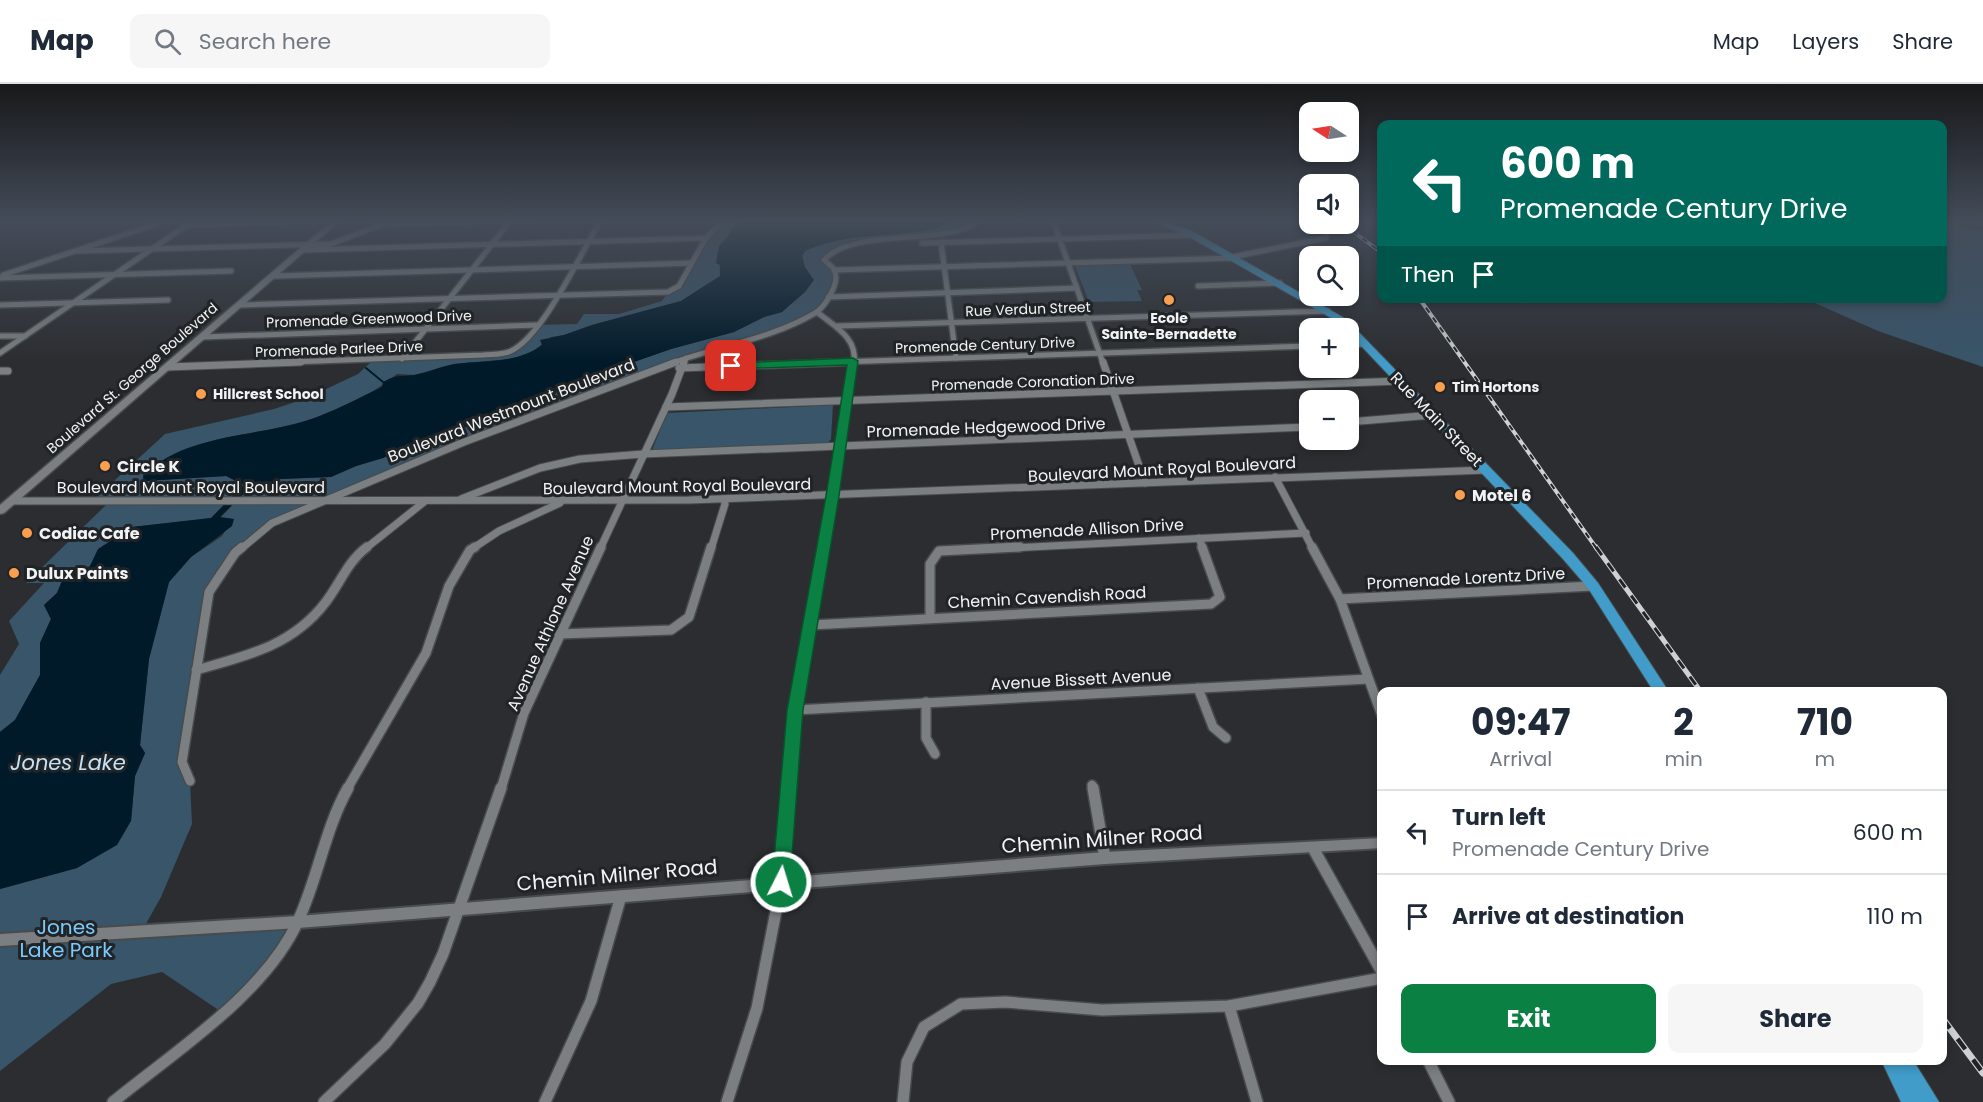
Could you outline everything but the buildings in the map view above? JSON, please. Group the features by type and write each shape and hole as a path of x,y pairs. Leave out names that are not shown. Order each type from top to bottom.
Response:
{"main road":[{"name":"Boulevard St. George Boulevard","path":"0,511 284,268"},
{"name":"Rue Main Street","path":"1252,268 1343,321 1593,586 1659,687"},
{"path":"1893,1065 1912,1102"},
{"path":"1903,1065 1928,1102"}],"street":[{"path":"0,277 27,268"},
{"path":"0,353 125,268"},
{"path":"402,358 473,268"},
{"path":"274,276 555,268"},
{"path":"537,325 572,268"},
{"path":"240,305 668,292 679,286 689,268"},
{"name":"Boulevard Westmount Boulevard","path":"190,781 182,762 209,592 235,554 272,523 464,442 686,358 779,330 817,312 828,297 836,280 832,268"},
{"path":"834,270 925,268"},
{"path":"943,268 956,358"},
{"path":"1070,268 1145,483"},
{"path":"0,277 231,271"},
{"path":"1198,286 1280,284"},
{"path":"828,297 1077,288"},
{"path":"0,305 168,300"},
{"path":"727,1102 757,1008 781,882 795,710 855,355 850,339 837,326 817,312"},
{"name":"Rue Verdun Street","path":"837,326 1328,312"},
{"name":"Promenade Greenwood Drive","path":"202,338 537,325"},
{"name":"Promenade Parlee Drive","path":"168,367 483,355 510,351 532,335 537,325"},
{"path":"0,336 26,336"},
{"path":"1359,344 1365,344"},
{"name":"Promenade Century Drive","path":"661,368 1299,346"},
{"name":"Avenue Athlone Avenue","path":"459,908 496,805 524,713 666,407 686,358"},
{"name":"Promenade Coronation Drive","path":"666,407 1401,381"},
{"path":"1359,421 1434,415"},
{"name":"Promenade Hedgewood Drive","path":"455,501 540,468 580,459 643,454 1299,427"},
{"name":"Boulevard Mount Royal Boulevard","path":"12,501 564,502 724,499 1486,470"},
{"path":"1275,477 1340,599 1377,703"},
{"path":"559,634 671,630 689,616 725,504 724,499"},
{"path":"196,670 262,651 303,627 326,602 354,557 424,502"},
{"path":"113,1102 223,1013 265,974 298,922 343,797 426,653 449,586 470,550 499,531 564,502"},
{"name":"Promenade Allison Drive","path":"930,618 930,564 939,551 1306,533"},
{"name":"Chemin Cavendish Road","path":"811,625 1210,604 1220,597 1198,538"},
{"name":"Promenade Lorentz Drive","path":"1340,599 1593,586"},
{"name":"Avenue Bissett Avenue","path":"795,710 1368,679"},
{"path":"1198,688 1213,727 1226,738"},
{"path":"926,702 926,738 935,754"},
{"path":"1092,785 1105,858"},
{"name":"Chemin Milner Road","path":"0,940 298,922 1105,858 1377,843"},
{"path":"1313,848 1377,963"},
{"path":"545,1102 591,1001 621,896"},
{"path":"324,1102 385,1044 418,1003 443,954 459,908"},
{"path":"903,1102 907,1062 924,1026 961,1004 1005,1002 1102,1010 1229,1006 1377,979"},
{"path":"1229,1006 1257,1102"},
{"path":"1430,1065 1449,1102"}],"green space":[{"path":"689,268 720,268 720,276 681,301 551,337 530,354 509,359 454,364 414,375 397,374 362,397 321,416 294,424 214,440 176,453 159,463 143,476 144,481 226,476 244,484 211,518 132,527 99,549 90,566 83,571 64,576 57,593 44,605 51,619 40,643 40,675 15,720 0,732 0,675 19,644 9,621 44,583 26,583 108,503 90,503 165,434 274,409 307,398 358,374 372,361 510,351 523,343 537,325 577,324 584,314 619,314 662,301 668,292 679,286"},
{"name":"Jones Lake Park","path":"805,268 830,268 836,275 828,297 817,312 779,330 686,358 464,442 272,523 235,553 209,592 182,762 190,781 192,824 161,897 142,931 298,922 265,974 223,1013 162,972 111,984 0,1071 0,889 77,868 131,821 135,776 145,753 140,745 149,659 169,582 191,557 222,536 233,519 220,518 253,484 273,483 280,479 331,477 383,458 410,444 474,424 611,370 671,349 734,332 764,317 782,312 814,280"},
{"path":"1076,268 1132,268 1142,290 1137,290 1142,301 1089,302"},
{"path":"1947,268 1983,268 1983,367 1878,331 1815,303 1947,303"},
{"path":"833,405 831,439 828,443 652,450 667,413"}],"water":[{"name":"Jones Lake","path":"720,268 805,268 814,280 805,292 782,312 764,317 734,332 671,349 611,370 474,424 410,444 383,458 331,477 280,479 273,483 253,484 220,517 234,519 232,526 191,557 169,582 149,659 140,745 145,753 135,776 131,821 117,845 77,868 0,889 0,732 15,720 40,675 40,643 51,619 44,605 57,593 64,576 83,571 90,566 98,549 132,527 211,518 244,485 226,476 144,481 143,476 158,463 176,453 214,440 305,421 376,390 382,387 383,382 398,376 419,374 455,364 500,360 522,355 542,345 540,340 681,301 720,276"}],"waterway":[{"path":"366,368 383,382"}],"railway":[{"path":"1423,303 1597,549"},
{"path":"1596,547 1697,687"},
{"path":"1947,1025 1983,1073"}],"place":[{"name":"Ecole Sainte-Bernadette","path":"1169,300"},
{"name":"Tim Hortons","path":"1440,387"},
{"name":"Hillcrest School","path":"201,394"},
{"name":"Circle K","path":"105,466"},
{"name":"Motel 6","path":"1460,495"},
{"name":"Codiac Cafe","path":"27,533"},
{"name":"Dulux Paints","path":"14,573"}],"route":[{"path":"731,366 853,361 795,710 781,882"}]}
